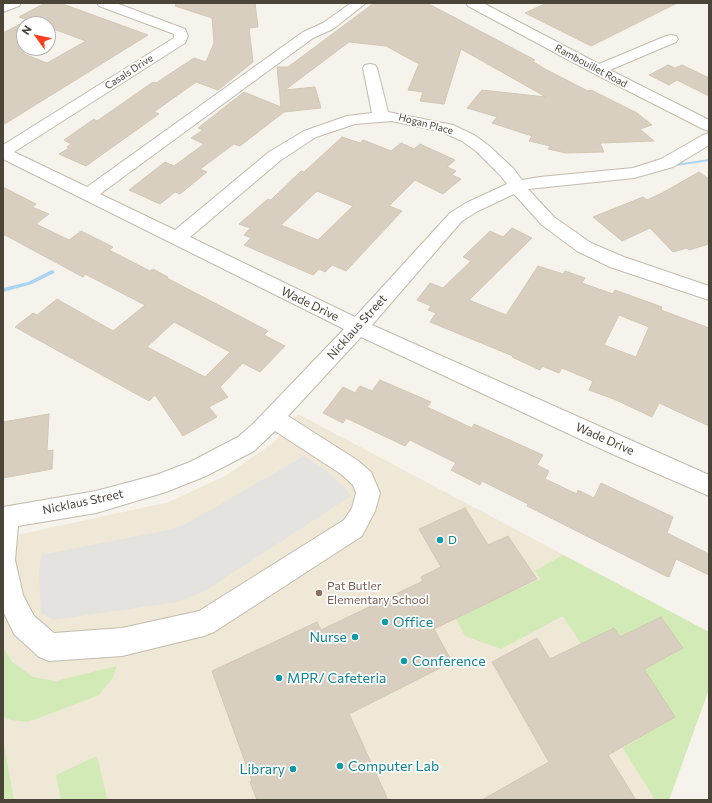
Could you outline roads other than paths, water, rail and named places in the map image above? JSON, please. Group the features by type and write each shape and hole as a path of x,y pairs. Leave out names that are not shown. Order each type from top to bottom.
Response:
{"street":[{"path":"3,8 14,3"},
{"name":"Casals Drive","path":"3,153 180,40 180,32 104,3"},
{"path":"87,195 308,35 328,26 359,3"},
{"name":"Rambouillet Road","path":"480,4 598,70 709,126"},
{"path":"598,70 671,39"},
{"path":"370,68 381,116"},
{"name":"Hogan Place","path":"176,239 275,156 310,134 353,119 381,116 405,118 447,128 468,138 482,148 502,168 518,186 525,197 548,221 584,246 617,262 709,293"},
{"name":"Nicklaus Street","path":"4,518 96,502 158,485 198,469 246,444 273,418 358,327 456,217 472,207 518,186 540,182 634,173 667,163 709,138"},
{"name":"Wade Drive","path":"3,153 358,327 709,486"},
{"path":"3,562 10,597 24,625 49,647 129,641 204,623 353,528 363,511 368,493 363,479 349,466 273,418"},
{"path":"3,558 4,518"}],"waterway":[{"path":"669,166 709,160"},
{"path":"3,290 30,283 52,272"}],"place":[{"name":"D","path":"440,540"},
{"name":"Pat Butler Elementary School","path":"319,593"},
{"name":"Office","path":"385,622"},
{"name":"Nurse","path":"355,637"},
{"name":"Conference","path":"404,661"},
{"name":"MPR/ Cafeteria","path":"279,678"},
{"name":"Computer Lab","path":"340,766"},
{"name":"Library","path":"293,769"}]}
